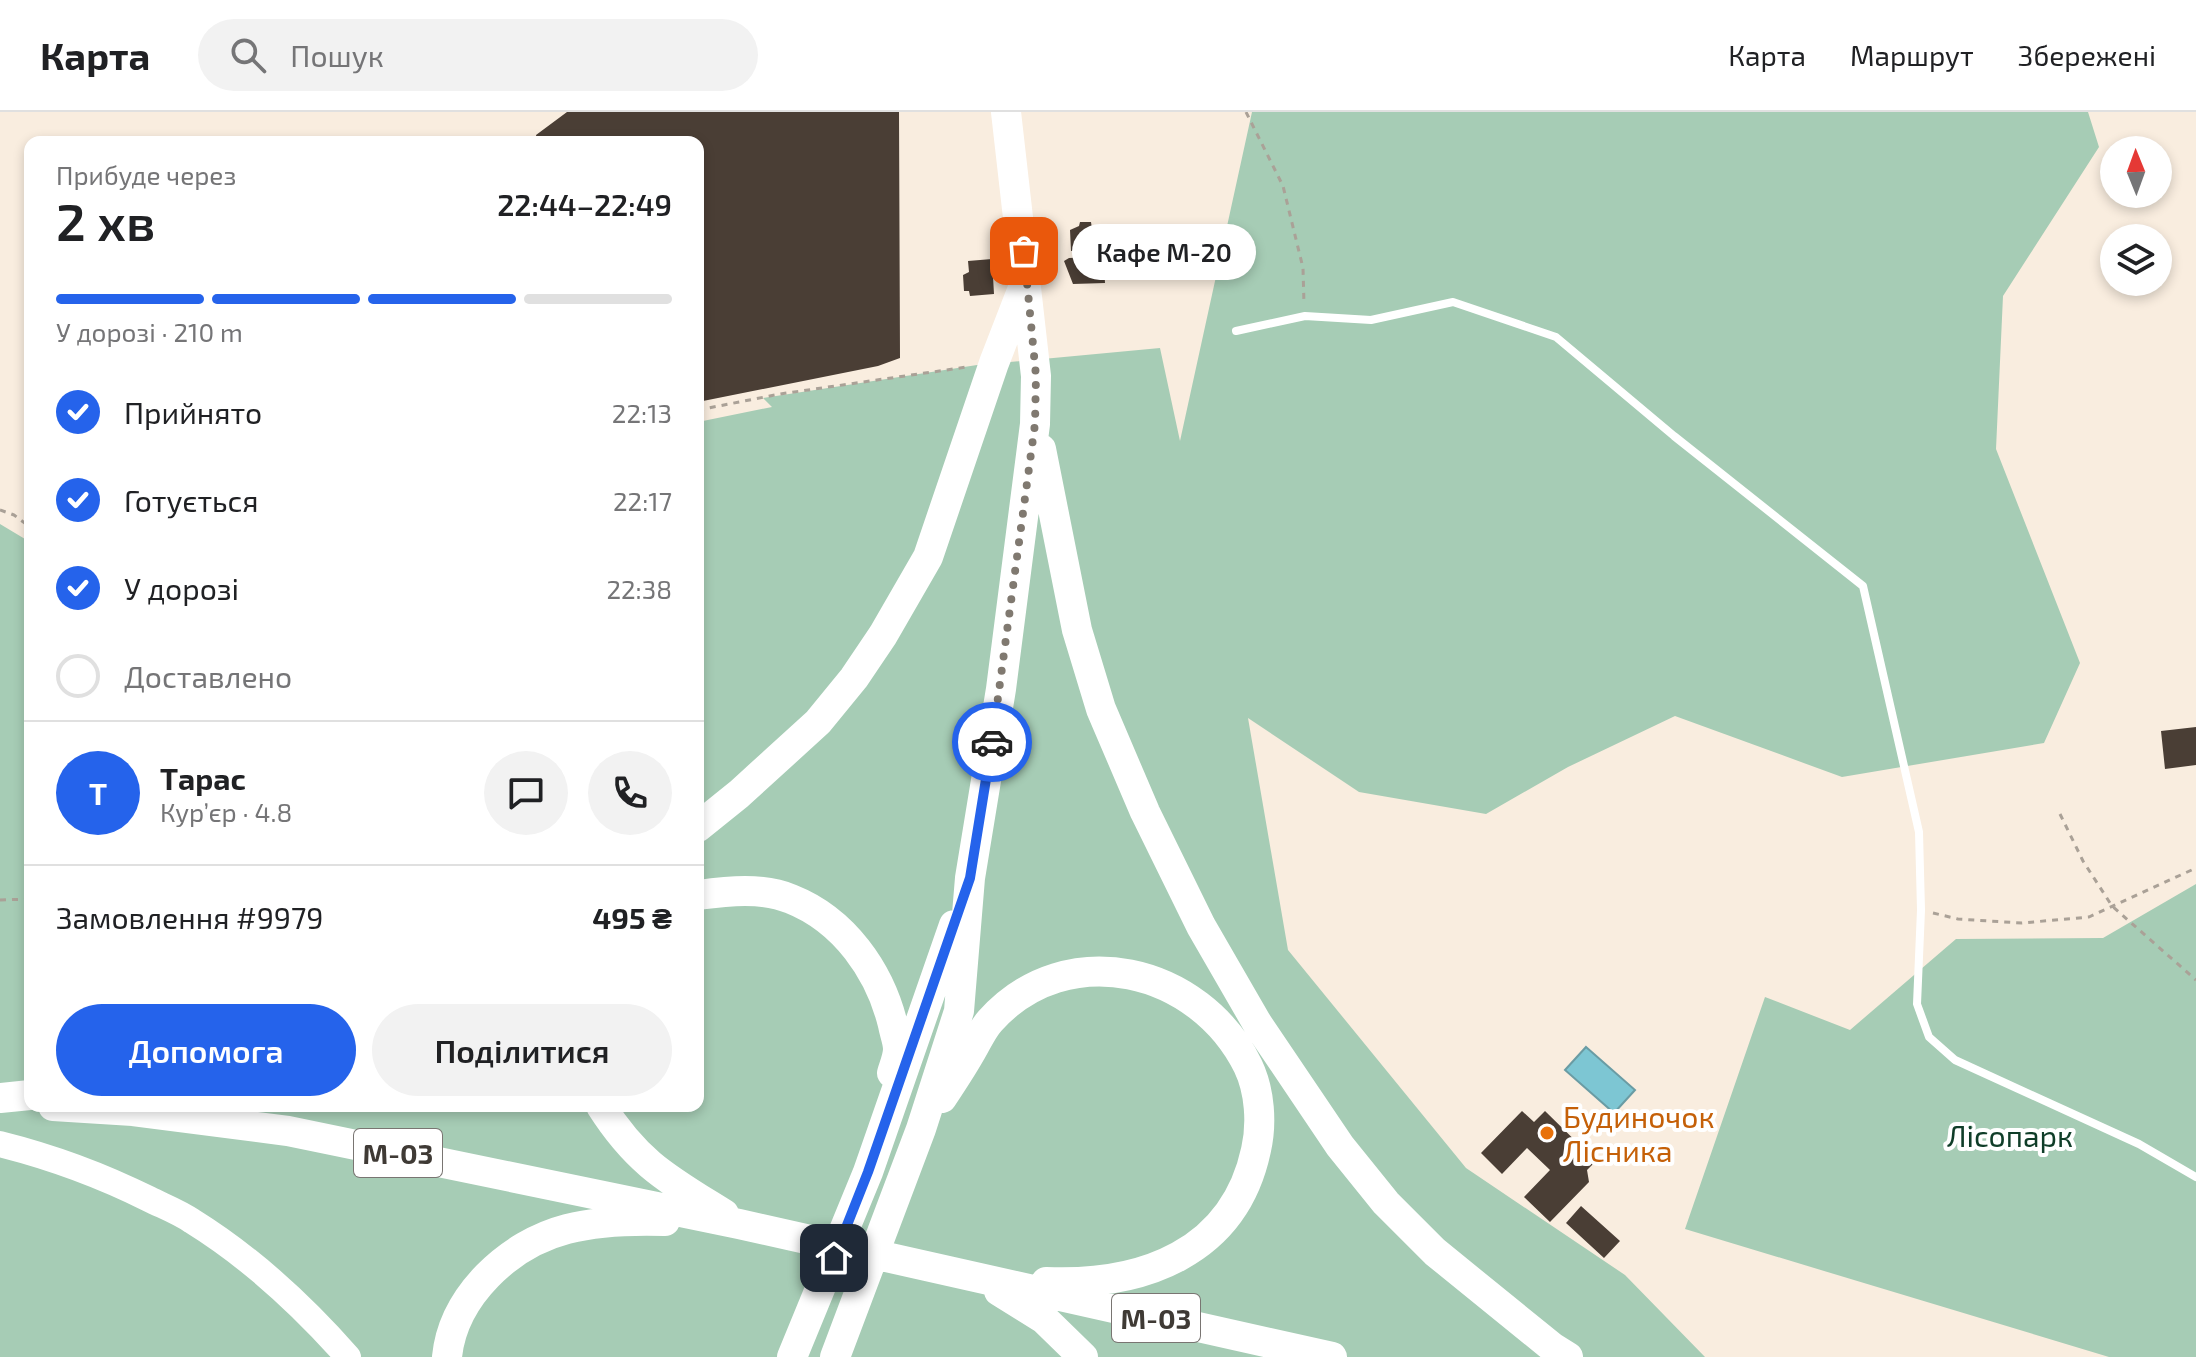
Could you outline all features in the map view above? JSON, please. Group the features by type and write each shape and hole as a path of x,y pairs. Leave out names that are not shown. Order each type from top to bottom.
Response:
{"highway":[{"path":"835,1356 921,1129 959,1011 970,878 1001,689 1035,424 1036,376 1027,278 1006,112"},
{"path":"704,822 818,722 854,678 883,635 928,557 994,363 1027,278"},
{"path":"1035,424 1077,630 1101,709 1145,812 1201,926 1257,1023 1340,1146 1386,1203 1435,1252 1568,1357"},
{"path":"795,1353 868,1172 970,878"},
{"path":"704,895 761,892 791,899 848,938 871,968 883,992 898,1050 868,1172"},
{"path":"921,1129 989,1022 1021,995 1054,978 1091,970 1132,974 1178,992 1204,1010 1226,1031 1249,1069 1260,1112 1258,1140 1252,1167 1237,1202 1216,1232 1195,1248 1159,1266 1108,1280 1062,1283 980,1279"},
{"path":"0,1100 24,1096"},
{"path":"0,1100 24,1103"},
{"name":"М-03","path":"141,1112 288,1131 739,1224 1332,1357"},
{"path":"605,1112 631,1148 652,1168 739,1224"},
{"path":"447,1357 457,1316 476,1287 530,1243 564,1230 594,1224 651,1221 739,1224"},
{"path":"980,1279 1044,1319 1083,1357"}],"main road":[{"path":"0,1144 43,1155 110,1180 191,1220 254,1267 317,1322 348,1357"}],"lane":[{"path":"1236,331 1305,316 1371,320 1453,302 1556,337 1674,436 1863,586 1919,832 1921,910 1917,1004 1929,1037 1955,1060 2139,1144 2196,1177"}],"path":[{"path":"1246,112 1283,186 1303,268 1305,316"},
{"path":"704,409 780,394 994,363"},
{"path":"0,510 24,522"},
{"path":"2060,814 2083,861 2112,906 2196,980"},
{"path":"1921,910 1958,919 2022,923 2089,917 2196,868"},
{"path":"0,900 24,899"}],"green space":[{"path":"1252,112 2088,112 2099,147 2003,296 1996,449 2080,663 2044,743 1842,777 1675,716 1568,767 1486,814 1359,792 1248,718 1288,950 1466,1168 1625,1275 1705,1357 0,1357 0,524 24,538 24,1112 704,1112 704,421 772,407 763,398 977,365 1160,348 1180,441"},
{"name":"Лісопарк","path":"2196,884 2196,1357 2109,1357 1685,1229 1765,997 1850,1030 1956,939 2103,938"}],"water":[{"path":"1586,1047 1635,1090 1614,1113 1565,1070"}],"building":[{"path":"567,112 899,112 900,358 878,366 704,401 704,136 536,135"},
{"path":"1080,222 1091,222 1095,249 1071,251 1070,230 1079,226"},
{"path":"1088,257 1088,265 1104,265 1105,283 1073,284 1064,261"},
{"path":"992,259 994,294 970,296 969,291 964,291 963,275 969,272 968,261"},
{"path":"2196,727 2196,765 2165,769 2161,731"},
{"path":"1522,1111 1534,1122 1545,1111 1596,1161 1587,1170 1589,1182 1550,1222 1524,1197 1550,1170 1527,1148 1502,1174 1481,1153"},
{"path":"1581,1206 1620,1241 1604,1258 1566,1223"}],"way so far":[{"path":"992,742 1035,424 1036,376 1024,251"}],"place":[{"name":"Кафе М-20","path":"1024,251"},
{"name":"Будиночок Лісника","path":"1547,1133"}],"route":[{"path":"834,1258 868,1172 970,878 992,742"}]}
